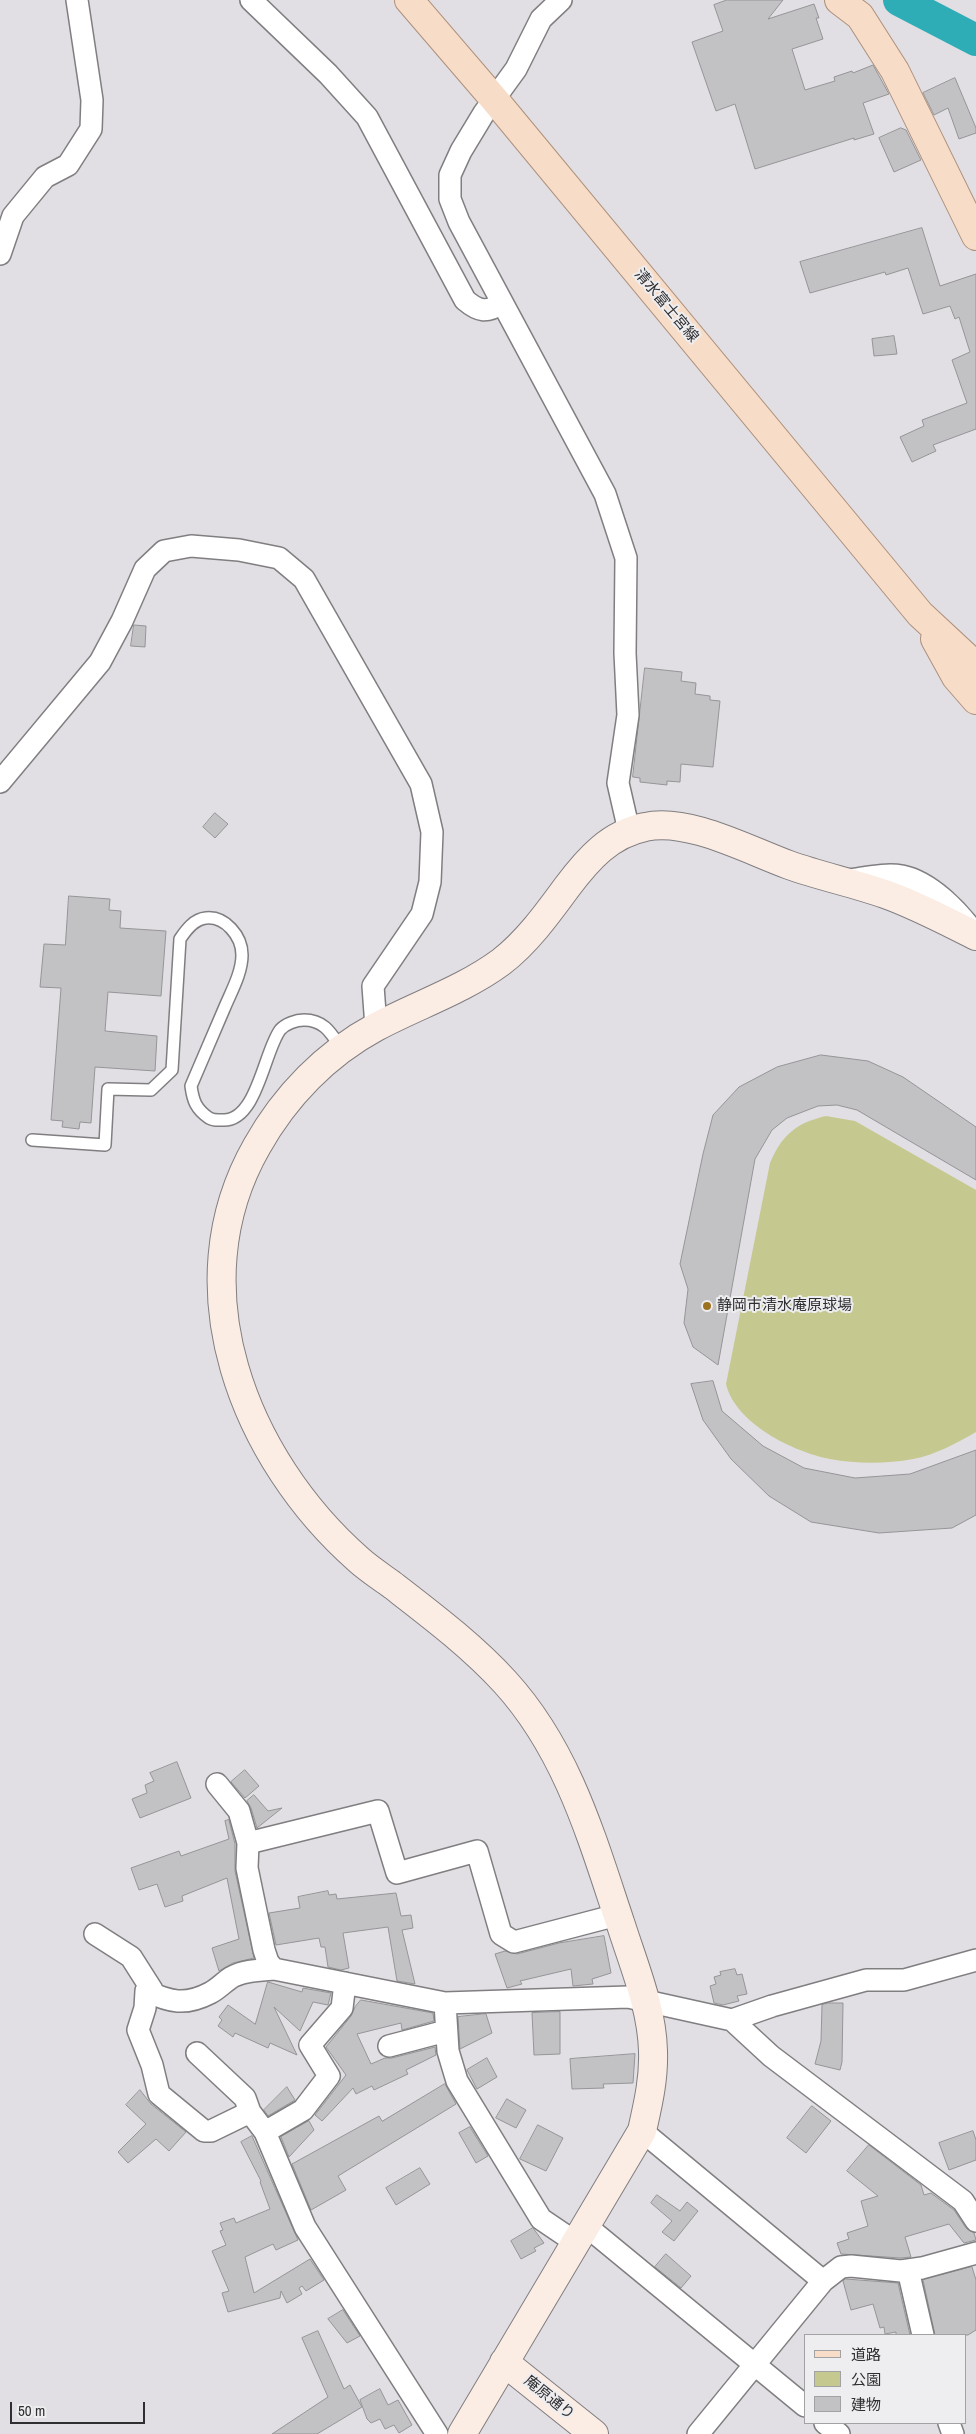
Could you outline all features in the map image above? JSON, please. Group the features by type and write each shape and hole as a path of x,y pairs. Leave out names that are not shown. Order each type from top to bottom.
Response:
{"main road":[{"name":"清水富士宮線","path":"409,0 494,99 920,614 976,666"},
{"path":"839,0 860,16 895,71 976,236"},
{"name":"清水富士宮線","path":"920,614 956,677 976,700"}],"street":[{"path":"0,254 13,216 45,177 68,165 91,129 92,100 77,0"},
{"path":"251,0 328,74 367,117 465,300 475,309 489,311 502,303"},
{"path":"561,0 541,19 516,70 494,99 461,150 450,175 450,199 458,222 605,494 626,558 628,715 618,784 629,831"},
{"path":"0,782 100,662 122,621 145,569 164,551 191,546 239,550 279,558 304,578 421,784 432,832 430,882 422,914 373,986 376,1027"},
{"path":"462,2434 642,2131 652,2087 653,2048 645,1999 579,1802 565,1770 527,1709 509,1686 473,1648 361,1563 309,1508 267,1448 234,1370 224,1327 220,1289 222,1250 234,1197 243,1172 271,1122 309,1077 341,1048 376,1027 473,980 505,959 540,922 588,859 609,842 629,831 649,825 676,826 705,834 795,867 884,894 924,910 976,936"},
{"path":"217,1784 239,1811 248,1844 249,1877 264,1950 268,1962 274,1969"},
{"path":"248,1844 378,1811 397,1874 478,1851 500,1934 514,1942 617,1915"},
{"path":"96,1934 131,1956 152,1990 146,1990"},
{"path":"732,2020 772,2006 866,1980 904,1980 976,1960"},
{"path":"146,1990 175,2002 192,2000 210,1993 233,1976 245,1972 274,1969 445,2003 628,1996 732,2020 771,2056 963,2201 976,2221"},
{"path":"265,2132 303,2110 329,2076 310,2044 342,2008 345,1983"},
{"path":"146,1990 146,2008 138,2030 152,2065 159,2094 204,2131 211,2131 250,2112"},
{"path":"445,2003 448,2051 457,2081 541,2219 580,2233 754,2364 804,2405"},
{"path":"389,2046 446,2031"},
{"path":"197,2053 245,2098 250,2112 265,2132 305,2227 437,2434"},
{"path":"642,2131 823,2282"},
{"path":"698,2434 823,2282 841,2267 908,2270 976,2253"},
{"path":"908,2270 924,2334"},
{"name":"庵原通り","path":"504,2362 594,2434"},
{"path":"826,2424 839,2434"}],"lane":[{"path":"32,1140 105,1145 108,1089 152,1090 172,1070 180,938 190,925 205,918 216,919 228,925 237,937 242,954 237,979 191,1086 193,1101 201,1112 213,1120 228,1120 244,1112 281,1029 297,1020 314,1020 327,1027 341,1048"}],"green space":[{"path":"826,1116 855,1121 976,1190 976,1432 929,1455 892,1462 861,1463 830,1459 799,1450 768,1434 753,1423 732,1398 726,1384 770,1163 780,1145 791,1132 806,1122"}],"building":[{"path":"727,0 783,0 768,19 814,4 819,18 816,18 823,39 792,49 805,90 835,81 834,77 852,71 853,73 873,65 889,94 863,103 874,134 854,140 854,138 755,169 735,104 716,111 692,42 723,31 714,5"},
{"path":"955,78 976,128 976,133 959,139 948,108 934,115 923,93"},
{"path":"901,128 906,130 921,160 894,172 879,138"},
{"path":"922,228 940,286 976,274 976,429 933,445 936,451 912,462 900,437 924,426 922,420 967,403 952,360 970,352 959,317 955,319 950,306 923,314 908,268 886,275 885,272 810,293 800,262"},
{"path":"894,336 897,354 874,356 872,339"},
{"path":"134,625 146,626 145,647 131,646"},
{"path":"645,668 682,672 681,681 696,683 695,694 710,696 710,700 720,701 713,767 681,764 680,782 667,781 667,785 640,782 640,778 633,777"},
{"path":"215,813 228,824 215,838 203,827"},
{"path":"69,896 110,899 109,910 121,911 120,928 166,931 161,996 108,992 105,1031 157,1036 155,1071 95,1067 91,1123 80,1122 79,1129 62,1127 63,1121 51,1120 61,988 40,987 44,944 65,945"},
{"name":"静岡市清水庵原球場","path":"821,1055 868,1061 903,1077 976,1127 976,1180 857,1110 837,1105 818,1106 787,1118 772,1130 755,1159 718,1365 693,1347 684,1323 688,1289 680,1264 713,1115 739,1087 777,1067"},
{"path":"713,1381 722,1411 763,1446 804,1468 855,1478 910,1474 976,1450 976,1515 952,1528 879,1533 811,1522 769,1496 731,1459 703,1420 691,1384"},
{"path":"177,1762 191,1798 140,1818 132,1799 147,1793 145,1785 154,1781 150,1773"},
{"path":"245,1770 259,1786 245,1798 231,1782"},
{"path":"254,1795 268,1811 282,1808 257,1828 247,1801"},
{"path":"229,1820 235,1844 235,1871 254,1958 233,1963 219,1971 212,1948 239,1939 227,1878 182,1896 183,1901 165,1907 157,1884 139,1890 131,1868 179,1851 181,1856 229,1839 225,1821"},
{"path":"328,1891 329,1895 336,1894 337,1899 396,1893 401,1916 411,1915 413,1928 402,1930 415,1984 397,1981 388,1927 343,1933 349,1968 341,1970 328,1967 325,1947 321,1947 319,1938 276,1945 269,1913 300,1908 298,1897"},
{"path":"604,1936 611,1973 592,1979 593,1984 573,1986 571,1969 520,1981 522,1984 507,1988 495,1954 505,1951 517,1954 559,1943"},
{"path":"735,1969 737,1975 742,1974 747,1994 737,1996 739,2001 723,2005 714,2003 710,1986 716,1984 714,1977 721,1975 720,1972"},
{"path":"268,1982 302,1992 303,1988 331,1993 328,2005 313,2002 300,2031 274,2007 297,2055 270,2043 268,2048 235,2033 233,2037 218,2026 222,2020 219,2017 228,2005 255,2024"},
{"path":"361,2000 433,2013 434,2021 402,2030 401,2023 357,2034 371,2064 385,2058 392,2058 435,2047 436,2055 406,2070 408,2074 374,2090 372,2086 356,2094 353,2088 322,2121 315,2115 346,2075 326,2047 351,2016"},
{"path":"843,2003 842,2062 840,2070 815,2064 821,2041 822,2005"},
{"path":"560,2012 560,2054 534,2055 532,2013"},
{"path":"486,2014 492,2033 460,2049 458,2017"},
{"path":"635,2054 633,2083 603,2084 604,2088 572,2089 570,2059"},
{"path":"487,2058 497,2077 477,2089 467,2070"},
{"path":"445,2084 456,2104 338,2176 346,2190 311,2210 292,2164 379,2116 382,2121"},
{"path":"287,2087 295,2100 268,2116 264,2110"},
{"path":"140,2090 151,2104 186,2132 169,2151 156,2139 128,2163 118,2152 146,2124 126,2105"},
{"path":"507,2099 526,2110 516,2128 496,2118"},
{"path":"812,2106 831,2121 806,2153 787,2138"},
{"path":"309,2121 314,2130 289,2157 281,2137"},
{"path":"538,2125 563,2138 546,2171 520,2159"},
{"path":"470,2127 488,2156 476,2163 459,2133"},
{"path":"973,2131 976,2140 976,2160 949,2170 939,2143"},
{"path":"252,2136 298,2240 276,2250 273,2244 245,2257 254,2293 310,2259 324,2280 306,2291 302,2286 299,2288 302,2294 287,2303 281,2291 280,2298 228,2312 222,2293 229,2291 212,2251 226,2245 220,2231 223,2230 220,2223 234,2218 236,2223 270,2209 261,2181 241,2142"},
{"path":"869,2145 921,2185 924,2195 931,2193 954,2210 966,2228 974,2233 976,2240 964,2243 949,2224 905,2237 911,2257 841,2254 837,2243 849,2239 847,2233 868,2226 861,2201 878,2196 847,2171"},
{"path":"420,2168 430,2184 396,2205 386,2188"},
{"path":"657,2195 680,2211 687,2202 698,2211 674,2241 662,2232 672,2221 651,2203"},
{"path":"533,2228 544,2243 534,2248 536,2251 521,2259 511,2241"},
{"path":"666,2254 691,2276 681,2288 655,2267"},
{"path":"972,2267 976,2280 976,2330 968,2335 935,2334 923,2280"},
{"path":"846,2279 898,2283 910,2334 896,2334 896,2332 885,2334 884,2327 880,2328 873,2304 851,2310 843,2281"},
{"path":"343,2310 360,2336 347,2343 328,2319"},
{"path":"318,2331 344,2389 350,2385 362,2407 317,2434 272,2434 328,2397 302,2338"},
{"path":"380,2389 388,2405 398,2400 412,2425 399,2433 394,2425 385,2429 380,2419 371,2423 367,2419 360,2400"}],"waterway":[{"path":"899,0 976,40"}],"place":[{"name":"静岡市清水庵原球場","path":"707,1306"}]}
